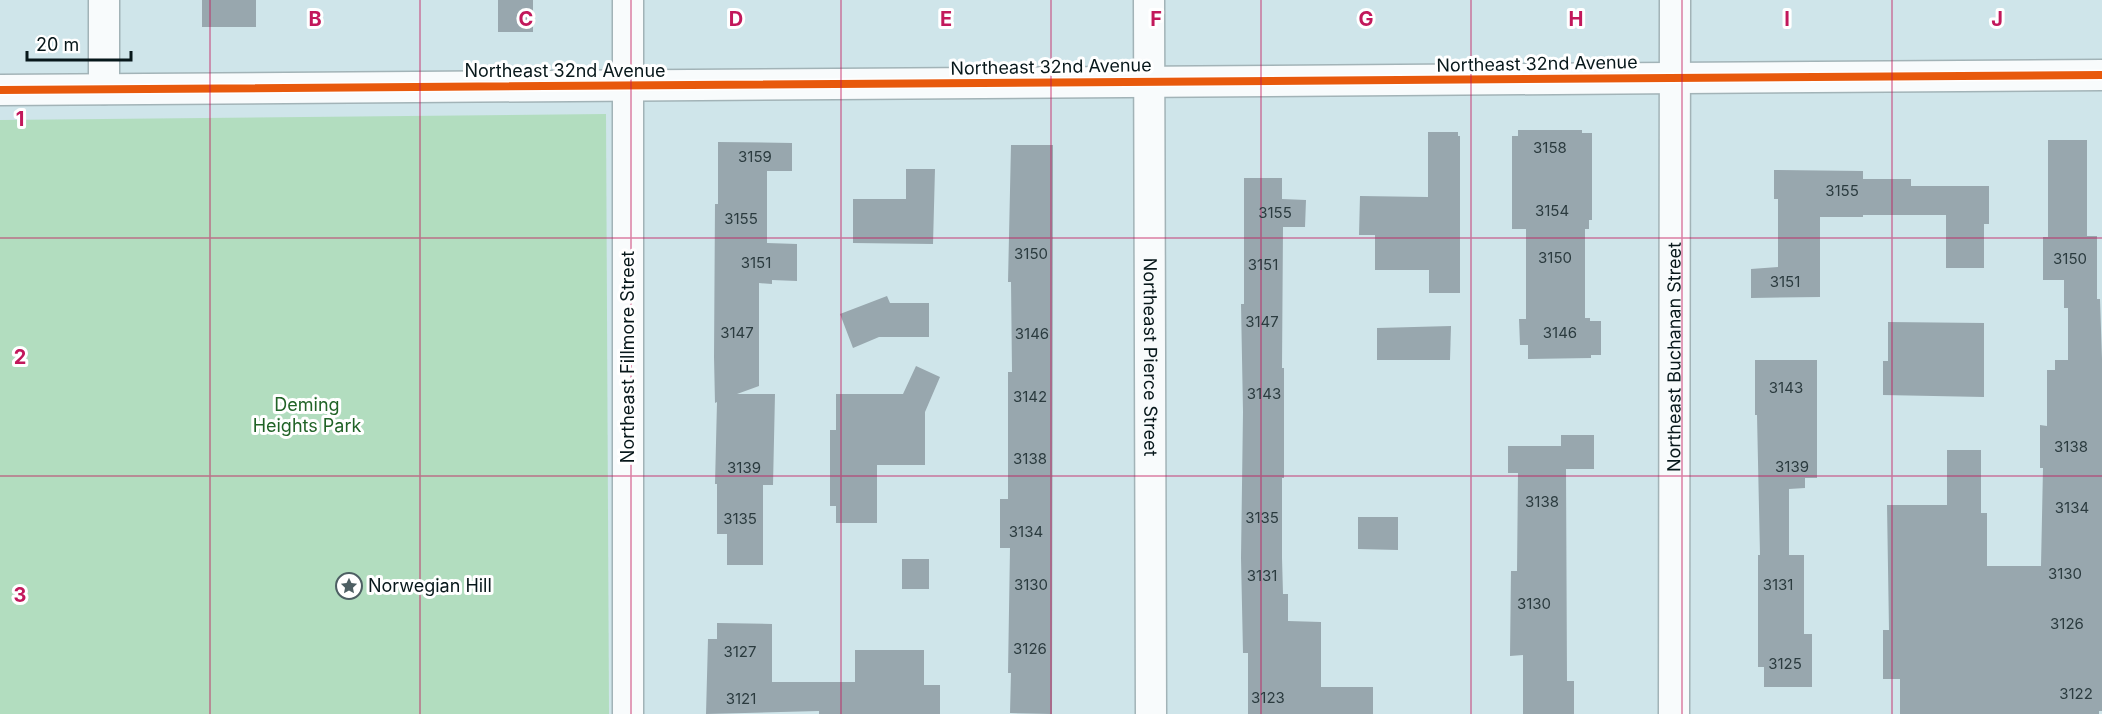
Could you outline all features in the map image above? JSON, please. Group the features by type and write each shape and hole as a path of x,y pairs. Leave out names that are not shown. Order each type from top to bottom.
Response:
{"street":[{"path":"104,0 104,89"},
{"name":"Northeast Fillmore Street","path":"628,0 628,714"},
{"name":"Northeast Pierce Street","path":"1149,0 1151,714"},
{"name":"Northeast Buchanan Street","path":"1674,714 1675,0"},
{"name":"Northeast 32nd Avenue","path":"0,90 2102,75"}],"green space":[{"name":"Deming Heights Park","path":"606,114 609,714 0,714 0,120"}],"building":[{"path":"202,0 256,0 256,27 202,27"},
{"path":"498,0 533,0 533,32 498,32"},
{"path":"1518,130 1582,130 1582,133 1592,133 1592,220 1589,220 1589,229 1585,229 1585,318 1590,318 1590,321 1601,321 1601,355 1591,355 1591,358 1528,359 1528,345 1520,345 1519,319 1526,319 1526,229 1512,229 1512,136 1518,136"},
{"path":"1428,132 1458,132 1460,136 1460,293 1429,293 1429,270 1375,270 1375,235 1359,235 1360,196 1428,197"},
{"path":"2048,140 2087,140 2087,236 2097,236 2097,299 2100,299 2102,359 2102,711 2099,711 2099,714 1900,714 1900,679 1883,679 1883,630 1889,630 1887,505 1947,505 1947,450 1981,450 1981,513 1987,513 1987,566 2041,566 2043,468 2040,468 2040,425 2047,426 2047,370 2055,370 2055,360 2068,360 2068,308 2064,308 2064,280 2043,280 2043,237 2048,237"},
{"path":"718,142 792,143 792,171 767,171 767,243 797,244 797,281 772,280 772,284 759,283 759,386 737,394 775,394 773,485 763,485 763,565 727,565 727,534 717,534 717,484 715,484 717,402 715,403 714,357 715,204 718,204"},
{"path":"1011,145 1053,145 1052,714 1010,713 1011,673 1008,673 1010,548 1000,548 1000,499 1008,499 1008,372 1012,372 1011,282 1008,282"},
{"path":"906,169 935,169 933,244 853,243 853,199 906,199"},
{"path":"1774,170 1863,171 1863,179 1911,179 1911,186 1989,186 1989,224 1984,224 1984,268 1946,268 1946,215 1820,217 1820,297 1751,298 1751,269 1778,267 1778,199 1774,199"},
{"path":"1244,178 1282,178 1282,199 1306,200 1305,227 1283,227 1282,558 1283,594 1288,594 1288,621 1321,622 1321,687 1373,687 1373,714 1248,714 1248,653 1243,653 1241,558 1243,412 1241,304 1244,304"},
{"path":"887,296 890,303 929,303 929,337 879,337 853,348 840,314"},
{"path":"1888,322 1984,323 1984,397 1883,395 1883,361 1888,361"},
{"path":"1451,326 1450,360 1377,360 1377,328"},
{"path":"1755,360 1817,360 1817,478 1805,478 1805,488 1789,489 1789,555 1804,555 1804,634 1812,634 1812,687 1764,687 1764,667 1758,667 1758,555 1760,555"},
{"path":"916,366 940,377 925,412 925,465 877,465 877,523 836,523 836,506 830,506 830,430 836,430 836,394 903,394"},
{"path":"1561,435 1594,435 1594,469 1566,469 1567,681 1574,681 1574,714 1523,714 1523,655 1510,656 1511,571 1517,571 1518,473 1508,473 1508,446 1561,446"},
{"path":"1358,517 1398,517 1398,550 1358,549"},
{"path":"902,559 929,559 929,589 902,589"},
{"path":"717,623 772,624 772,682 855,682 855,650 924,650 924,685 940,685 940,714 819,714 819,711 706,714 708,639 717,639"}],"cycle path":[{"path":"0,90 2102,75"}],"place":[{"name":"Norwegian Hill","path":"349,586"}]}
